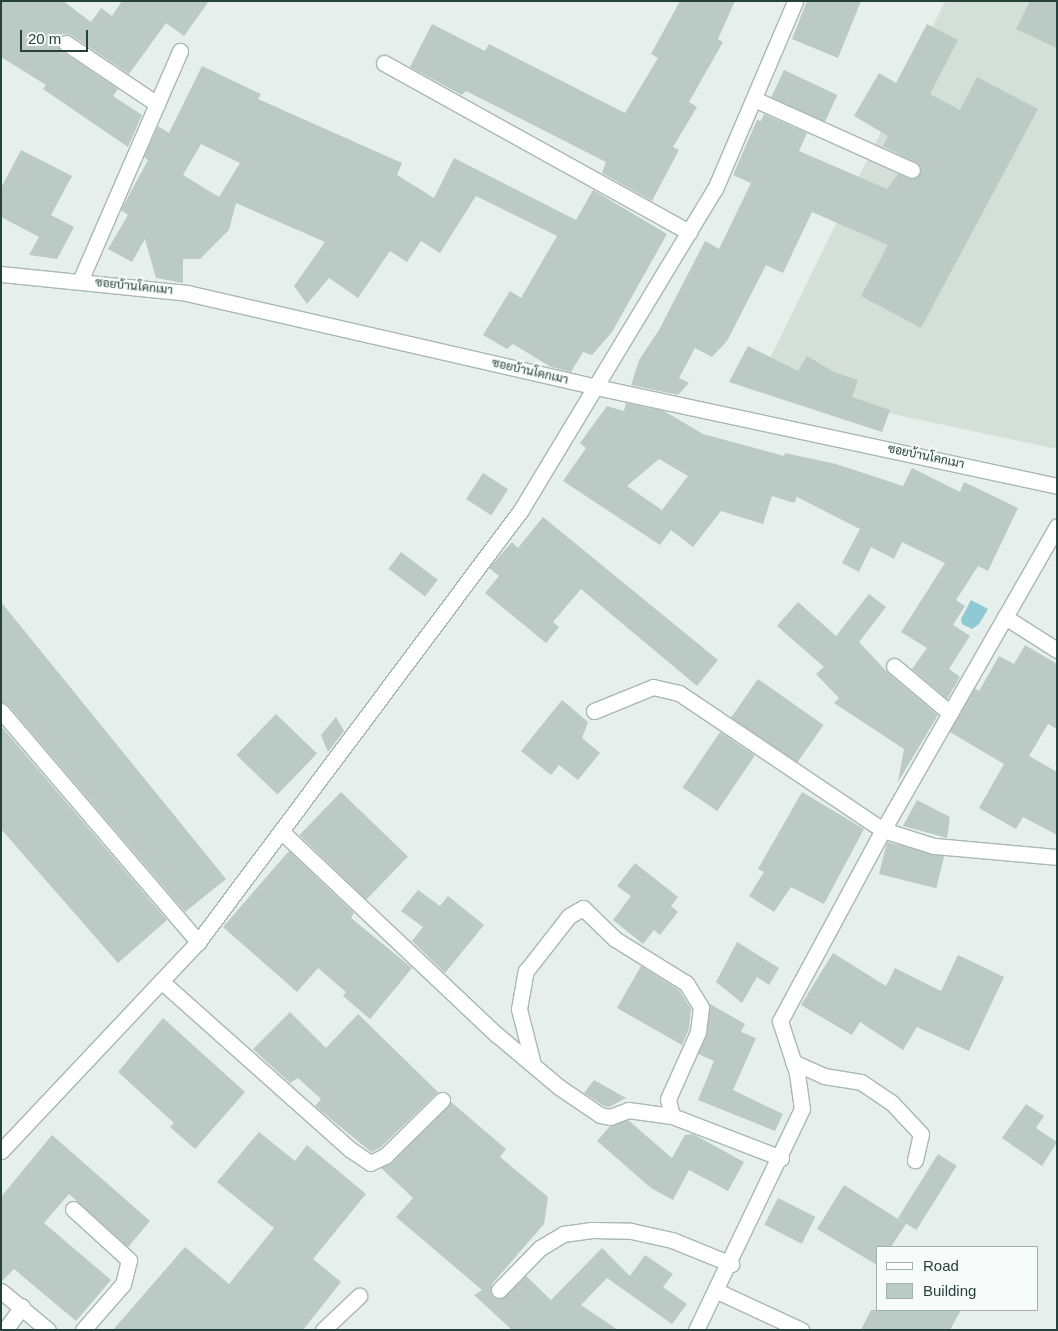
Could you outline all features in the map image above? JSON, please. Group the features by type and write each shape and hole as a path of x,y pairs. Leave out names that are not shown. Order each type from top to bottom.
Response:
{"street":[{"path":"1,1151 198,942 521,510 715,189 795,1"},
{"path":"66,44 157,104"},
{"path":"80,281 180,51"},
{"path":"384,63 689,232"},
{"path":"754,99 912,170"},
{"name":"ซอยบ้านโคกเมา","path":"1,274 187,293 596,387 1057,486"},
{"path":"696,1330 731,1264 802,1109 793,1062 780,1021 883,830 1057,526"},
{"path":"1004,617 1057,650"},
{"path":"894,666 950,713"},
{"path":"594,711 653,687 679,693 883,830 934,846 1057,857"},
{"path":"1,712 198,942"},
{"path":"281,831 440,983 532,1064 600,1116 610,1117 628,1110 672,1116 781,1158"},
{"path":"532,1064 519,1009 526,971 569,916 583,908 615,939 686,983 702,1008 698,1032 668,1099 672,1116"},
{"path":"161,981 351,1150 370,1163 385,1156 442,1100"},
{"path":"793,1062 824,1076 860,1082 892,1103 921,1134 915,1160"},
{"path":"73,1208 129,1260 123,1284 84,1330"},
{"path":"499,1290 540,1248 564,1234 592,1230 631,1232 672,1240 731,1264"},
{"path":"1,1291 48,1330"},
{"path":"717,1291 801,1330"},
{"path":"323,1330 359,1296"},
{"path":"5,1330 22,1307"}],"shaded area":[{"path":"945,1 1057,1 1057,449 757,385"}],"water":[{"path":"971,600 988,609 979,624 972,629 962,624 961,619"}],"building":[{"path":"1,1 63,1 91,22 101,8 112,16 122,1 209,1 184,36 166,23 129,74 71,35 62,34 58,38 60,50 118,89 113,96 142,115 128,147 43,89 46,85 1,57"},
{"path":"680,1 735,1 718,39 723,42 689,102 697,107 673,147 679,150 652,201 602,173 606,162 466,91 462,95 410,67 432,24 485,51 489,44 625,113 658,58 651,54"},
{"path":"807,1 861,1 838,58 792,39"},
{"path":"1030,1 1057,1 1057,48 1016,29"},
{"path":"927,24 958,40 930,94 960,110 977,77 1038,109 921,328 861,296 888,245 812,212 783,273 766,265 727,341 712,357 695,348 679,378 689,383 678,395 631,385 639,360 659,330 705,241 719,249 751,183 733,175 757,120 761,121 764,114 807,133 799,151 887,189 898,174 909,179 918,177 921,170 919,164 883,146 888,136 854,116 879,73 896,83"},
{"path":"202,66 261,94 258,99 402,163 397,175 434,198 454,158 576,220 593,190 667,234 612,332 592,355 583,352 571,372 551,367 513,344 507,349 483,335 510,291 521,298 557,236 476,196 440,253 421,241 407,262 390,251 358,298 329,278 307,304 294,286 325,242 236,203 229,230 200,259 183,259 183,283 156,278 145,239 132,262 108,249 128,215 121,210 148,160 144,157 158,126 169,133","holes":["201,144 240,163 219,197 183,175"]},
{"path":"784,70 837,95 825,122 771,97"},
{"path":"21,150 72,176 51,215 74,227 57,259 29,255 39,237 1,217 1,188"},
{"path":"748,346 798,371 807,356 834,372 858,380 852,397 890,410 882,432 729,382"},
{"path":"626,403 664,411 703,434 784,456 785,453 836,464 903,486 912,468 960,492 964,482 1018,508 988,571 978,566 956,600 965,606 953,625 970,636 949,669 960,677 947,699 912,669 927,648 901,632 945,563 902,542 894,559 871,547 859,572 842,563 860,529 797,497 794,503 772,496 763,524 721,511 693,547 671,530 660,545 563,481 586,448 580,443 607,406 624,411","holes":["659,459 688,476 662,510 627,486"]},
{"path":"483,473 508,489 491,515 466,499"},
{"path":"543,517 718,660 697,686 581,589 553,622 559,627 546,643 485,593 499,576 489,568 512,542 518,548"},
{"path":"401,552 438,580 425,596 388,569"},
{"path":"869,594 886,607 859,642 888,673 938,715 898,782 904,749 834,703 839,698 816,674 824,667 777,626 798,602 836,636"},
{"path":"1,602 226,879 185,912 8,705 1,702"},
{"path":"1025,645 1057,664 1057,729 1048,724 1029,756 1057,772 1057,835 1023,817 1016,829 979,808 1004,764 950,732 975,688 979,691 999,656 1014,664"},
{"path":"758,679 824,725 797,763 731,718"},
{"path":"562,700 588,722 582,738 600,753 578,780 559,765 551,775 521,751"},
{"path":"276,714 317,754 277,795 236,755"},
{"path":"336,717 344,731 328,752 321,735"},
{"path":"1,726 167,920 118,963 1,829"},
{"path":"720,732 755,755 717,811 683,788"},
{"path":"341,792 408,857 366,900 299,835"},
{"path":"802,792 864,829 824,904 791,887 774,912 749,896 764,872 758,869"},
{"path":"917,800 950,817 947,838 903,826"},
{"path":"887,842 944,856 936,888 879,874"},
{"path":"289,851 354,913 351,918 412,968 370,1019 343,996 346,992 318,968 297,992 223,927"},
{"path":"635,863 678,897 671,906 678,912 660,935 654,930 643,944 613,920 631,896 617,886"},
{"path":"418,890 440,906 448,896 484,925 445,973 412,941 423,927 401,911"},
{"path":"737,942 779,968 769,985 757,977 742,1003 716,982"},
{"path":"833,953 886,986 895,968 941,991 958,955 1004,977 969,1051 917,1027 903,1050 860,1022 852,1035 801,1005"},
{"path":"641,966 679,990 691,1009 689,1029 682,1045 617,1008"},
{"path":"710,1004 745,1024 741,1032 756,1038 733,1090 783,1114 775,1131 698,1100 714,1061 698,1054 707,1033"},
{"path":"290,1012 326,1048 358,1014 438,1092 380,1148 371,1152 315,1106 321,1099 298,1078 290,1083 253,1049"},
{"path":"163,1018 245,1092 195,1149 170,1127 174,1123 118,1072"},
{"path":"594,1080 626,1098 609,1107 604,1106 584,1093"},
{"path":"451,1102 506,1149 500,1157 548,1197 544,1224 492,1284 492,1296 497,1299 505,1297 526,1276 551,1300 602,1248 630,1276 645,1255 673,1274 663,1287 687,1304 672,1324 607,1278 581,1305 618,1330 512,1330 474,1295 482,1290 396,1217 413,1198 381,1168 392,1163"},
{"path":"1026,1104 1044,1116 1036,1128 1057,1142 1042,1166 1002,1138"},
{"path":"628,1120 672,1158 685,1135 693,1134 744,1162 728,1191 689,1170 673,1200 651,1188 597,1141 610,1126"},
{"path":"259,1132 295,1161 307,1145 366,1194 313,1259 341,1282 303,1330 113,1330 185,1247 229,1284 274,1228 217,1182"},
{"path":"52,1135 150,1221 128,1247 69,1194 44,1223 111,1280 76,1321 14,1269 1,1282 1,1197"},
{"path":"938,1154 957,1166 916,1230 898,1218"},
{"path":"844,1185 906,1224 892,1246 876,1246 876,1264 817,1229"},
{"path":"778,1198 815,1217 802,1244 764,1225"},
{"path":"871,1310 960,1311 950,1330 861,1330"}]}
